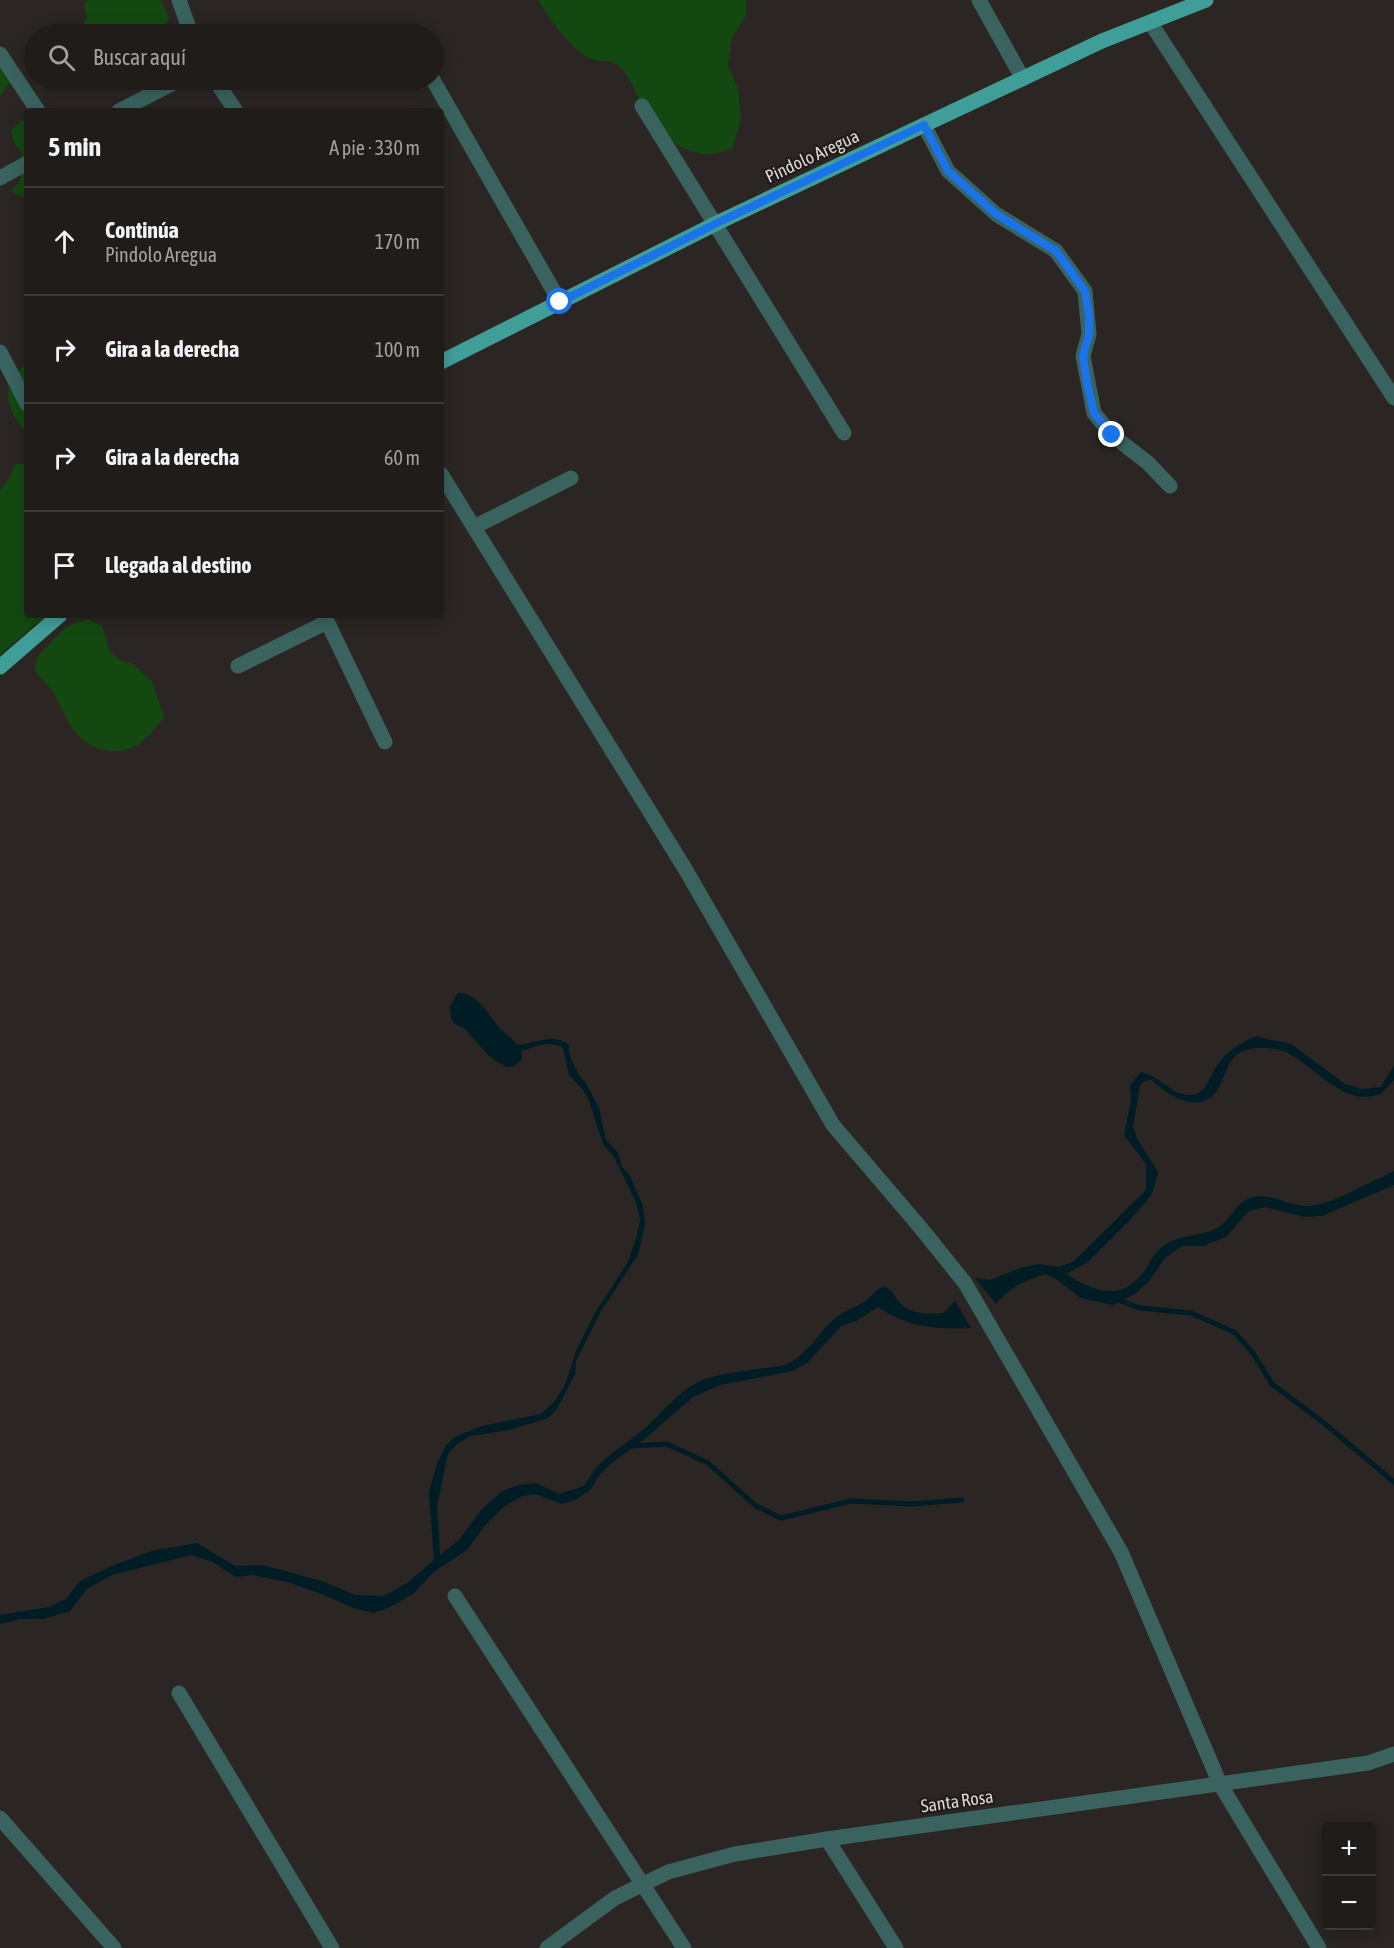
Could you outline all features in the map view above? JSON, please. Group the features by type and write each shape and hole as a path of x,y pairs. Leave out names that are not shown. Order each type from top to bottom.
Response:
{"main road":[{"name":"Pindolo Aregua","path":"444,360 715,224 924,125 1102,41 1206,0"},
{"path":"0,667 57,618"}],"street":[{"path":"179,0 187,24"},
{"path":"979,0 1023,79"},
{"path":"1150,22 1394,398"},
{"path":"0,54 36,108"},
{"path":"125,108 160,90"},
{"path":"222,90 234,108"},
{"path":"439,90 560,302"},
{"path":"642,106 844,434"},
{"path":"924,125 948,171 996,214 1056,251 1085,291 1089,334 1083,356 1094,413 1112,435 1148,463 1170,486"},
{"path":"0,178 24,165"},
{"path":"0,352 24,398"},
{"path":"474,527 571,478"},
{"path":"444,479 684,867 833,1125 965,1283 1121,1552 1220,1784 1319,1948"},
{"path":"238,666 326,618 385,742"},
{"path":"455,1596 684,1948"},
{"path":"179,1693 332,1948"},
{"name":"Santa Rosa","path":"548,1948 615,1898 642,1884 668,1872 735,1854 826,1839 1368,1763 1394,1754"},
{"path":"0,1818 114,1948"},
{"path":"826,1839 896,1948"}],"green space":[{"path":"87,0 161,0 169,18 166,24 83,24 87,18 84,5"},
{"path":"538,0 746,0 746,15 732,37 728,65 738,90 741,119 732,149 705,154 685,149 668,138 647,115 629,78 621,68 613,62 592,59 582,54 560,32"},
{"path":"0,67 10,83 0,96"},
{"path":"24,120 24,198 11,191 20,181 22,153 14,143 11,130"},
{"path":"24,366 24,430 13,414 8,399 10,384 17,372"},
{"path":"14,464 24,464 24,618 46,618 37,623 0,655 0,490 10,477"},
{"path":"89,620 102,626 110,652 121,661 133,664 152,681 164,717 146,738 127,749 108,751 89,744 80,737 70,725 53,692 35,671 37,657 65,628 76,622"}],"water":[{"path":"458,993 471,996 476,1000 499,1028 517,1045 557,1039 569,1045 569,1054 579,1076 586,1083 599,1108 606,1140 618,1153 622,1167 629,1174 643,1206 645,1224 638,1255 601,1311 576,1361 575,1374 557,1409 548,1418 510,1430 470,1436 456,1445 448,1454 437,1505 440,1555 459,1540 482,1509 502,1491 519,1485 536,1483 559,1494 584,1486 608,1456 695,1384 705,1379 734,1372 790,1363 802,1354 836,1318 867,1300 884,1286 891,1290 905,1308 915,1312 944,1313 955,1301 971,1328 922,1326 900,1319 878,1307 856,1321 841,1326 808,1362 793,1371 720,1385 693,1397 648,1436 612,1463 601,1473 590,1490 575,1500 561,1504 536,1494 522,1496 505,1506 485,1525 467,1550 435,1571 413,1594 388,1608 373,1613 287,1582 252,1575 236,1577 213,1562 191,1555 112,1575 87,1589 70,1611 44,1619 20,1619 0,1624 0,1615 49,1607 66,1599 79,1582 107,1568 151,1551 197,1543 235,1566 263,1565 322,1581 355,1595 384,1596 407,1583 434,1560 429,1492 437,1464 446,1445 455,1437 482,1426 541,1414 555,1401 565,1385 576,1351 595,1313 628,1262 640,1220 636,1202 614,1157 603,1144 584,1091 569,1075 563,1048 548,1044 521,1051 522,1060 512,1067 507,1067 488,1055 464,1028 455,1024 451,1019 450,1006"},
{"path":"1257,1036 1291,1044 1345,1084 1362,1089 1381,1087 1394,1066 1394,1080 1381,1094 1363,1097 1353,1095 1333,1085 1288,1053 1277,1049 1257,1048 1239,1053 1233,1058 1216,1092 1209,1099 1201,1102 1183,1100 1152,1080 1144,1081 1140,1086 1133,1127 1137,1138 1158,1172 1152,1194 1132,1218 1088,1262 1066,1274 1095,1289 1115,1291 1133,1283 1162,1247 1174,1240 1215,1229 1224,1223 1240,1204 1252,1197 1268,1197 1302,1206 1317,1205 1339,1198 1394,1171 1394,1185 1322,1216 1305,1217 1265,1207 1249,1211 1226,1237 1203,1246 1182,1246 1165,1258 1150,1280 1135,1294 1113,1305 1081,1298 1056,1279 1045,1274 1018,1285 996,1304 975,1278 990,1280 1038,1264 1058,1267 1073,1262 1146,1190 1146,1164 1124,1135 1131,1100 1130,1086 1141,1072 1182,1094 1198,1093 1207,1085 1225,1056 1247,1040"}],"waterway":[{"path":"1115,1299 1140,1308 1191,1313 1234,1332 1253,1353 1272,1384 1324,1423 1394,1482"},
{"path":"630,1446 667,1444 708,1463 756,1506 781,1518 851,1501 912,1504 962,1500"}],"route":[{"path":"560,302 719,222 924,125 948,171 996,214 1056,251 1085,291 1089,315 1089,334 1083,356 1087,383 1094,413 1112,435"}]}
